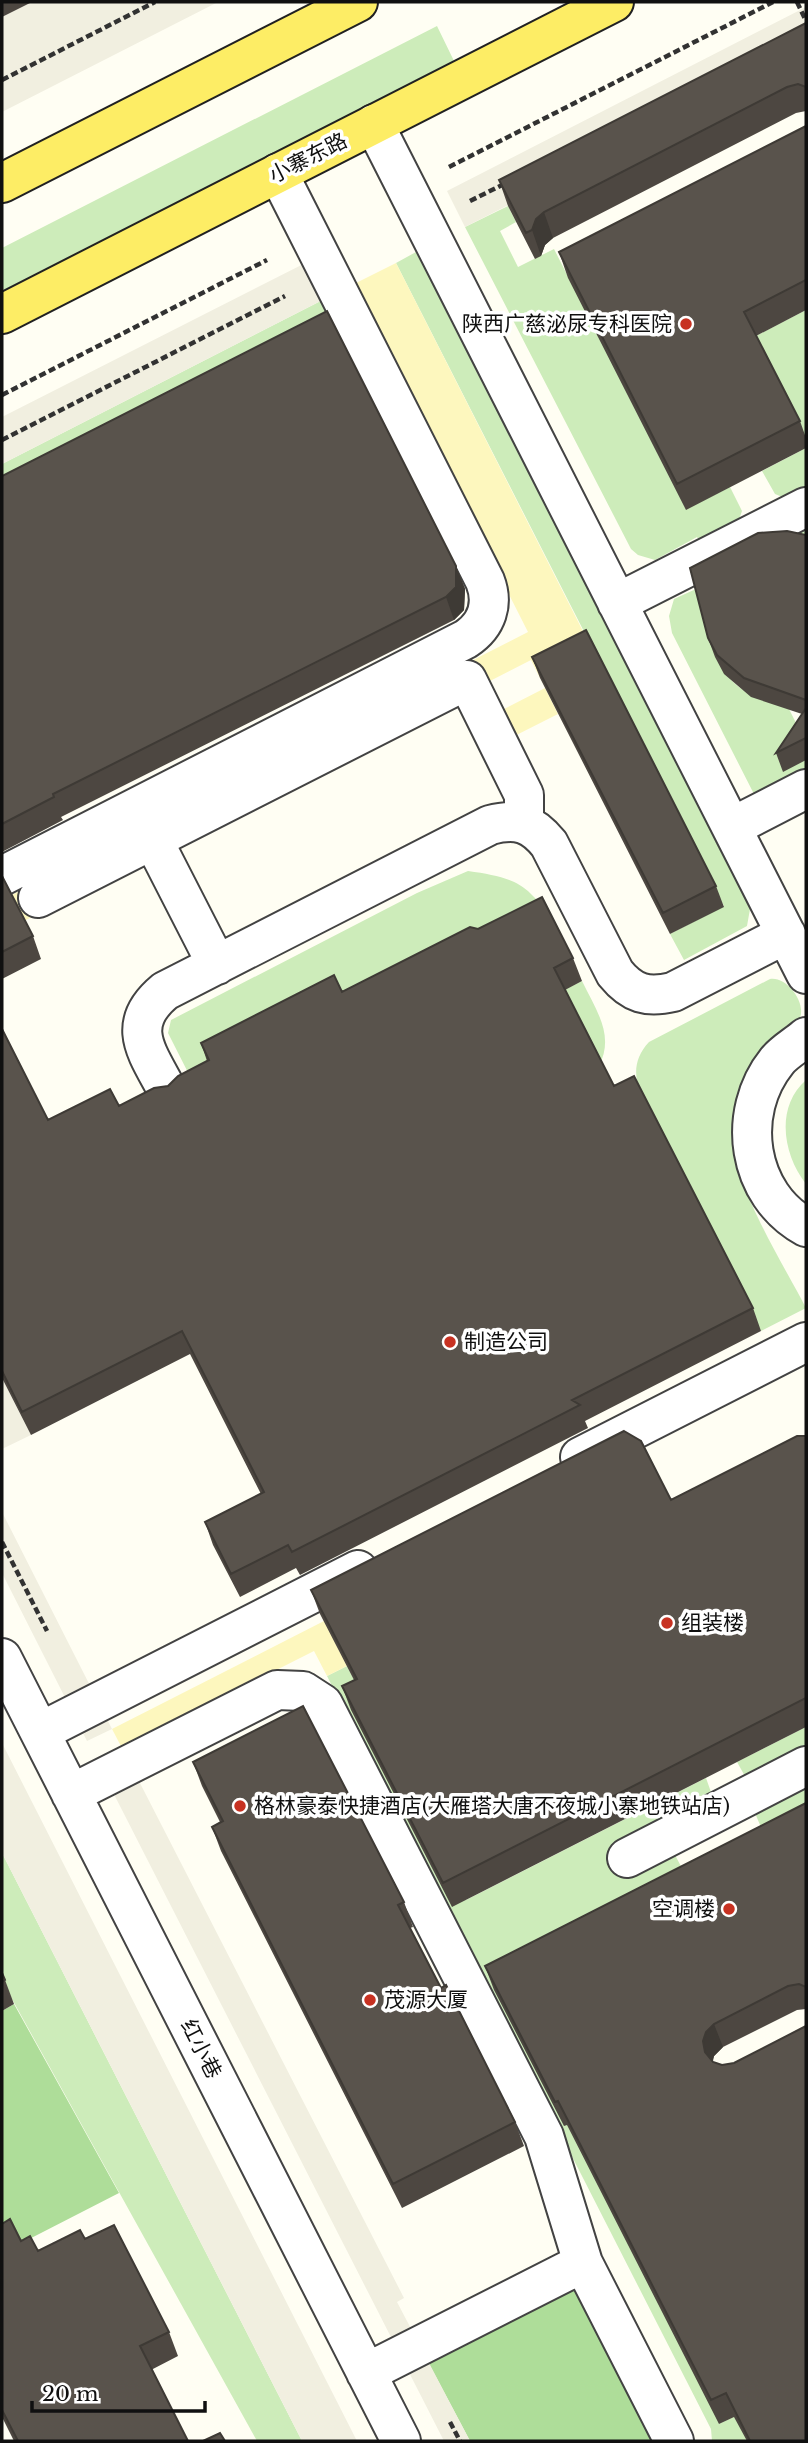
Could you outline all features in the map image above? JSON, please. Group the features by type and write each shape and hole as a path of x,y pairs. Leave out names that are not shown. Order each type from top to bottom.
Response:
{"main road":[{"path":"2,183 358,2"},
{"name":"小寨东路","path":"2,314 614,2"}],"street":[{"path":"373,124 806,974"},
{"path":"2,876 466,639 484,621 490,606 485,581 278,173"},
{"path":"617,603 806,507"},
{"path":"38,898 467,680 521,786 526,804 524,822"},
{"path":"732,827 806,789"},
{"path":"167,1090 146,1049 141,1032 143,1016 152,1002 165,991 491,825 508,821 524,822 538,830 549,844 615,973 625,986 640,995 656,996 673,992 786,934"},
{"path":"153,840 217,965"},
{"path":"806,1037 777,1061 756,1098 751,1140 762,1183 790,1218 806,1227"},
{"path":"546,1474 806,1342"},
{"path":"40,1732 384,1556"},
{"name":"红小巷","path":"2,1658 401,2441"},
{"path":"71,1794 269,1693 294,1689 317,1699 328,1712 544,2136 583,2263 674,2441"},
{"path":"627,1858 806,1766"},
{"path":"366,2373 583,2263"}],"path":[{"path":"2,80 155,2"},
{"path":"797,2 806,21"}],"green space":[{"path":"437,26 454,61 2,291 2,248"},
{"path":"508,206 516,222 500,231 518,267 554,249 686,509 730,487 742,511 738,522 700,542 697,537 655,560 638,555 631,549 465,227"},
{"path":"416,252 750,909 747,926 684,960 670,934 724,906 396,263"},
{"path":"352,285 368,317 2,504 2,464"},
{"path":"806,310 806,441 754,337"},
{"path":"806,448 806,488 785,498 775,494 762,471"},
{"path":"806,526 806,553 710,640 728,677 748,693 787,705 806,743 806,770 755,796 672,633 669,616 674,599 718,579"},
{"path":"468,871 507,879 526,889 550,920 207,1110 168,1033 171,1020 417,893"},
{"path":"770,979 789,986 801,1006 801,1014 796,1024 767,1048 735,1121 734,1147 739,1170 759,1219 806,1308 761,1331 643,1099 637,1084 636,1069 640,1055 649,1042"},
{"path":"582,981 598,1012 604,1033 605,1044 599,1066 554,995"},
{"path":"806,1080 806,1184 792,1159 786,1117 796,1091"},
{"path":"347,1666 466,1900 706,1778 712,1795 675,1855 693,1889 719,2424 806,2380 806,2441 712,2441 711,2429 327,1676"},
{"path":"806,1727 806,1754 746,1778 737,1762"},
{"path":"806,1780 806,1831 770,1849 755,1813"},
{"path":"2,1853 302,2441 257,2441 2,1981"},
{"path":"14,2004 119,2193 2,2253 2,2011"},
{"path":"577,2283 657,2441 470,2441 427,2360"}],"sand":[{"path":"396,263 593,651 540,678 531,660 488,682 502,710 545,688 558,714 489,749 462,697 22,922 2,900 528,632 352,285"},
{"path":"324,1621 347,1666 327,1676 314,1651 122,1748 112,1729"}],"shaded area":[{"path":"32,2 218,2 2,112 2,17"},
{"path":"806,7 806,54 465,227 447,191"},
{"path":"333,249 352,285 2,464 2,417"},
{"path":"2,1378 31,1435 2,1449"},
{"path":"2,1512 112,1729 87,1741 2,1573"},
{"path":"2,1743 357,2441 302,2441 2,1853"},
{"path":"122,1748 404,2298 397,2302 470,2441 444,2441 97,1761"}],"building":[{"path":"806,23 806,87 798,84 787,87 544,212 536,219 532,230 526,233 499,180"},
{"name":"陕西广慈泌尿专科医院","path":"806,126 806,280 744,312 800,421 677,484 559,252"},
{"path":"327,311 456,566 456,587 446,597 53,794 54,797 2,824 2,476"},
{"path":"787,531 806,535 806,700 744,678 717,655 708,638 690,568 758,533"},
{"path":"586,630 716,886 663,913 532,657"},
{"path":"806,708 806,738 776,753"},
{"path":"2,876 33,936 2,952"},
{"path":"542,897 573,958 554,968 614,1086 634,1076 753,1308 572,1400 580,1405 292,1552 288,1545 231,1574 205,1522 264,1492 182,1331 22,1412 2,1371 2,1029 48,1120 110,1089 119,1106 154,1088 168,1086 178,1076 209,1060 201,1043 334,975 342,992 470,927 478,929"},
{"name":"组装楼","path":"624,1431 641,1441 671,1500 797,1436 806,1436 806,1698 443,1883 342,1686 357,1679 311,1590"},
{"name":"茂源大厦","path":"303,1706 404,1902 398,1905 441,1988 446,1985 515,2122 393,2184 212,1827 223,1821 193,1762"},
{"path":"806,1803 806,1987 799,1984 788,1986 714,2024 706,2032 703,2041 705,2052 713,2062 722,2065 734,2063 806,2026 806,2441 750,2441 726,2393 711,2400 558,2101 555,2102 485,1966"},
{"path":"10,2219 21,2241 30,2236 38,2251 80,2230 85,2239 114,2225 169,2332 140,2346 188,2441 18,2441 2,2410 2,2224"},
{"path":"220,2433 225,2441 203,2441"}],"place":[{"name":"陕西广慈泌尿专科医院","path":"686,324"},
{"name":"制造公司","path":"450,1342"},
{"name":"组装楼","path":"667,1623"},
{"name":"格林豪泰快捷酒店(大雁塔大唐不夜城小寨地铁站店)","path":"240,1806"},
{"name":"空调楼","path":"729,1909"},
{"name":"茂源大厦","path":"370,2000"}]}
